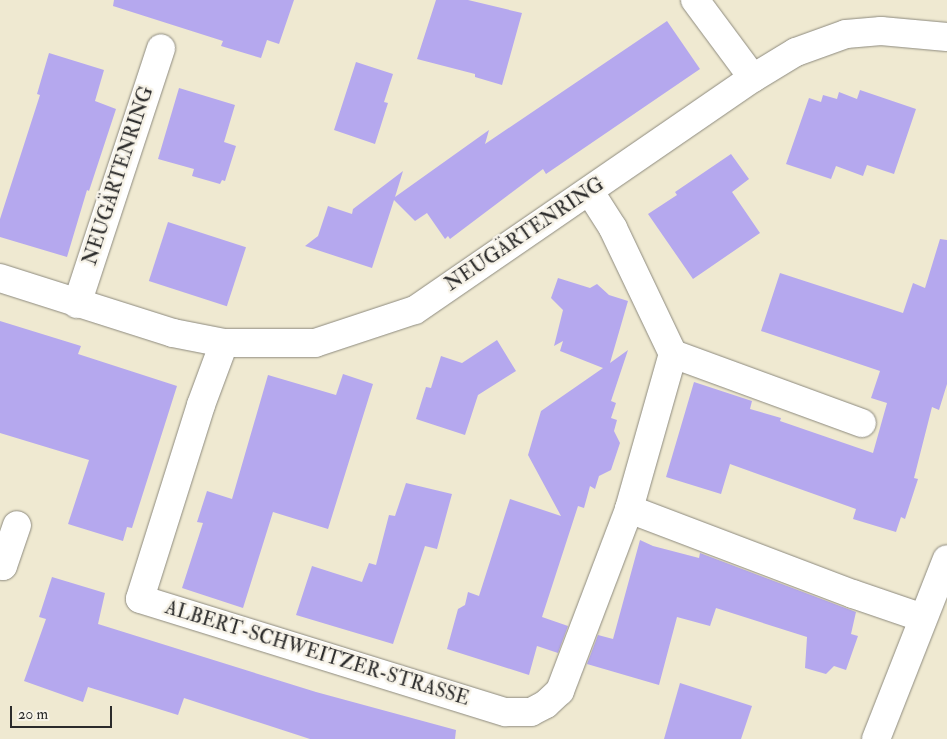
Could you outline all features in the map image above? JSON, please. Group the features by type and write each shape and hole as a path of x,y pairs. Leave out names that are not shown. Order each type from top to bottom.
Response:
{"street":[{"path":"695,0 753,78"},
{"name":"NEUGÄRTENRING","path":"0,278 173,333 224,343 315,343 416,310 753,78 796,52 846,34 881,31 947,37"},
{"name":"NEUGÄRTENRING","path":"77,304 161,48"},
{"path":"590,192 613,228 673,354 862,423"},
{"name":"ALBERT-SCHWEITZER-STRASSE","path":"224,343 201,406 140,599 506,712 531,712 546,704 560,691 629,509 673,354"},
{"path":"629,509 853,594 923,618"},
{"path":"0,565 3,566 17,525"},
{"path":"876,739 923,618 945,572"}],"building":[{"path":"114,0 294,0 279,44 267,40 261,58 221,46 223,41 113,6"},
{"path":"436,0 468,0 522,13 502,85 475,77 475,74 417,59"},
{"path":"667,21 700,69 546,174 543,169 450,239 448,236 445,239 427,213 415,221 394,200 372,268 305,246 318,236 328,206 352,214 353,209 403,171 395,197 489,130 485,144"},
{"path":"49,53 104,70 95,101 116,109 89,191 87,190 67,257 0,237 0,219 40,95 37,94"},
{"path":"356,62 393,74 384,102 388,103 375,144 334,130"},
{"path":"179,88 235,105 224,142 236,146 225,181 222,180 220,184 192,176 194,169 158,159"},
{"path":"860,90 916,109 894,174 867,165 863,176 836,166 831,179 786,164 809,98 821,102 823,95 837,99 839,92 857,99"},
{"path":"731,154 749,179 732,192 760,233 693,279 648,214 677,195 675,192"},
{"path":"168,222 246,247 227,306 149,281"},
{"path":"940,239 947,240 947,384 939,410 932,407 914,478 918,479 905,519 901,517 896,532 853,519 856,509 730,464 721,494 666,477 694,382 752,401 750,409 781,418 780,421 873,453 887,403 871,398 880,371 761,331 780,273 903,313 913,283 925,288"},
{"path":"558,278 590,288 597,284 609,295 628,301 610,363 628,350 611,401 616,403 611,418 617,420 614,431 620,443 611,470 599,476 595,489 590,486 584,508 578,506 542,617 568,626 558,653 537,646 529,675 447,649 458,609 465,605 468,592 479,596 510,499 561,516 528,455 541,411 603,368 560,351 563,341 554,346 563,310 551,298"},
{"path":"0,321 81,346 78,354 177,386 132,528 127,527 123,541 68,524 89,460 0,433"},
{"path":"497,340 516,371 478,395 465,435 416,419 426,387 431,388 441,356 462,363"},
{"path":"343,374 373,384 328,529 273,512 243,608 182,588 203,523 197,522 207,491 232,499 268,375 336,395"},
{"path":"406,483 452,494 437,549 425,546 393,644 296,615 312,566 362,582 369,563 376,565 389,515 395,516"},
{"path":"640,540 653,546 699,558 700,553 856,612 851,634 858,636 846,670 834,666 826,674 805,668 807,637 716,608 710,626 677,617 659,685 587,664 598,635 613,639"},
{"path":"52,577 105,593 98,624 316,692 456,730 455,739 310,739 184,698 178,715 88,687 83,702 24,681 46,619 39,617"},
{"path":"680,683 752,706 741,739 664,739"}]}
